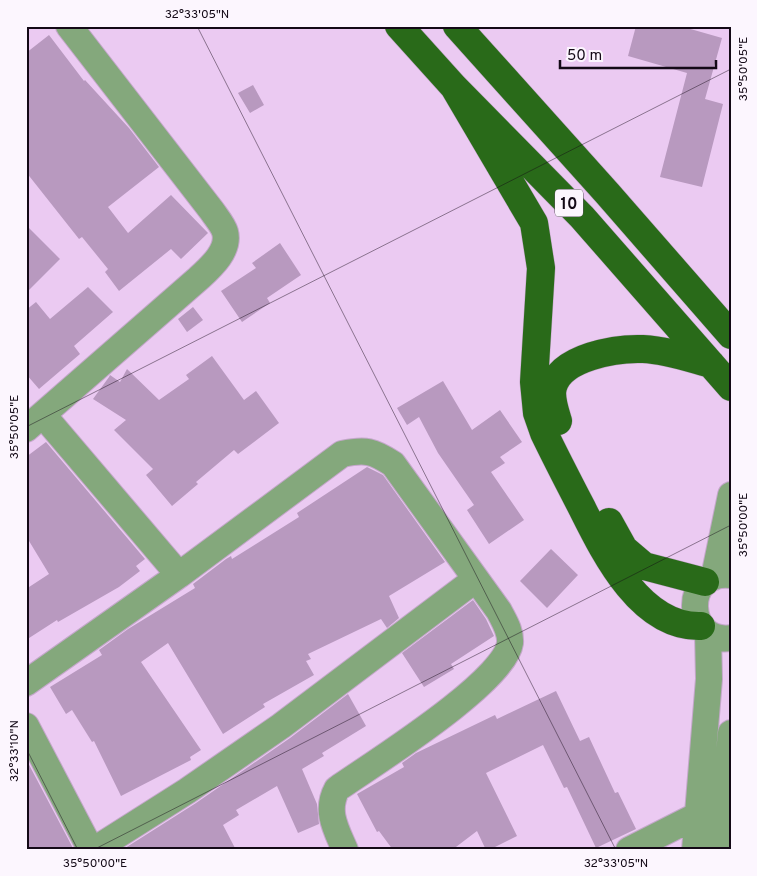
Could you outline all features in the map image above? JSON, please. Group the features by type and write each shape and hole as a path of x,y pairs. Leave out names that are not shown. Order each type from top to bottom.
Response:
{"highway":[{"name":"10","path":"399,26 454,87 582,216 731,387"},
{"name":"10","path":"457,26 731,335"},
{"path":"454,87 534,223 541,268 534,382 537,413 544,433 607,557 625,583 644,602 667,618 680,624 713,632"},
{"path":"711,364 644,349 613,351 586,358 564,369 552,389 554,409 561,430 624,549 644,566 716,578"}],"street":[{"path":"69,26 212,211 225,232 222,254 212,266 35,422 179,575"},
{"path":"26,683 179,575 342,454 358,450 375,452 393,464 476,578 499,611 508,630 510,644 504,658 488,677 455,706 337,789 330,808 332,820 346,850"},
{"path":"694,850 713,632 694,608 695,598 716,578 731,495"},
{"path":"26,726 92,850 187,791 281,726 476,578"},
{"path":"719,850 731,733"},
{"path":"629,850 698,815"}],"building":[{"path":"636,26 680,26 722,38 705,99 723,104 702,187 660,177 687,73 628,56"},
{"path":"49,35 84,81 129,128 159,167 108,207 128,233 171,195 208,233 181,259 171,249 119,291 105,272 108,269 82,237 79,239 26,172 26,53"},
{"path":"253,85 264,105 250,113 238,93"},
{"path":"26,225 60,259 26,293"},
{"path":"280,243 301,275 267,298 270,303 242,322 221,291 256,268 252,263"},
{"path":"88,287 113,312 74,346 80,354 39,389 26,374 26,310 36,302 50,319"},
{"path":"193,307 203,320 187,332 178,319"},
{"path":"212,356 244,400 256,391 279,423 238,454 234,450 196,482 198,484 172,506 146,475 153,469 114,430 126,420 93,399 110,375 120,382 127,369 159,400 189,379 186,375"},
{"path":"443,381 472,430 500,410 522,442 500,457 505,463 491,472 524,520 489,544 467,510 474,505 438,453 419,417 407,425 397,408"},
{"path":"46,442 145,559 136,566 140,571 119,587 58,622 57,620 26,640 26,589 49,574 26,536 26,457"},
{"path":"367,467 383,475 445,562 389,596 399,618 387,628 381,619 308,654 311,659 306,661 314,675 263,704 265,707 223,734 168,643 141,662 201,750 190,757 191,760 121,796 94,741 92,742 72,710 66,714 50,687 102,655 99,650 128,629 195,588 193,584 226,559 231,556 232,559 299,517 297,513"},
{"path":"551,549 578,575 547,608 520,581"},
{"path":"473,600 486,619 494,636 451,664 454,669 424,687 402,653"},
{"path":"556,691 580,741 589,737 615,793 618,792 636,829 596,848 567,787 564,788 543,745 486,773 517,836 489,850 486,850 477,831 452,850 393,850 379,831 377,832 357,794 404,767 402,763 416,753 495,715 497,719"},
{"path":"348,694 366,726 322,753 324,756 302,769 317,804 319,824 298,833 277,786 236,810 239,815 223,825 236,850 122,850 196,803 290,738"},
{"path":"26,759 74,850 26,850"}]}
